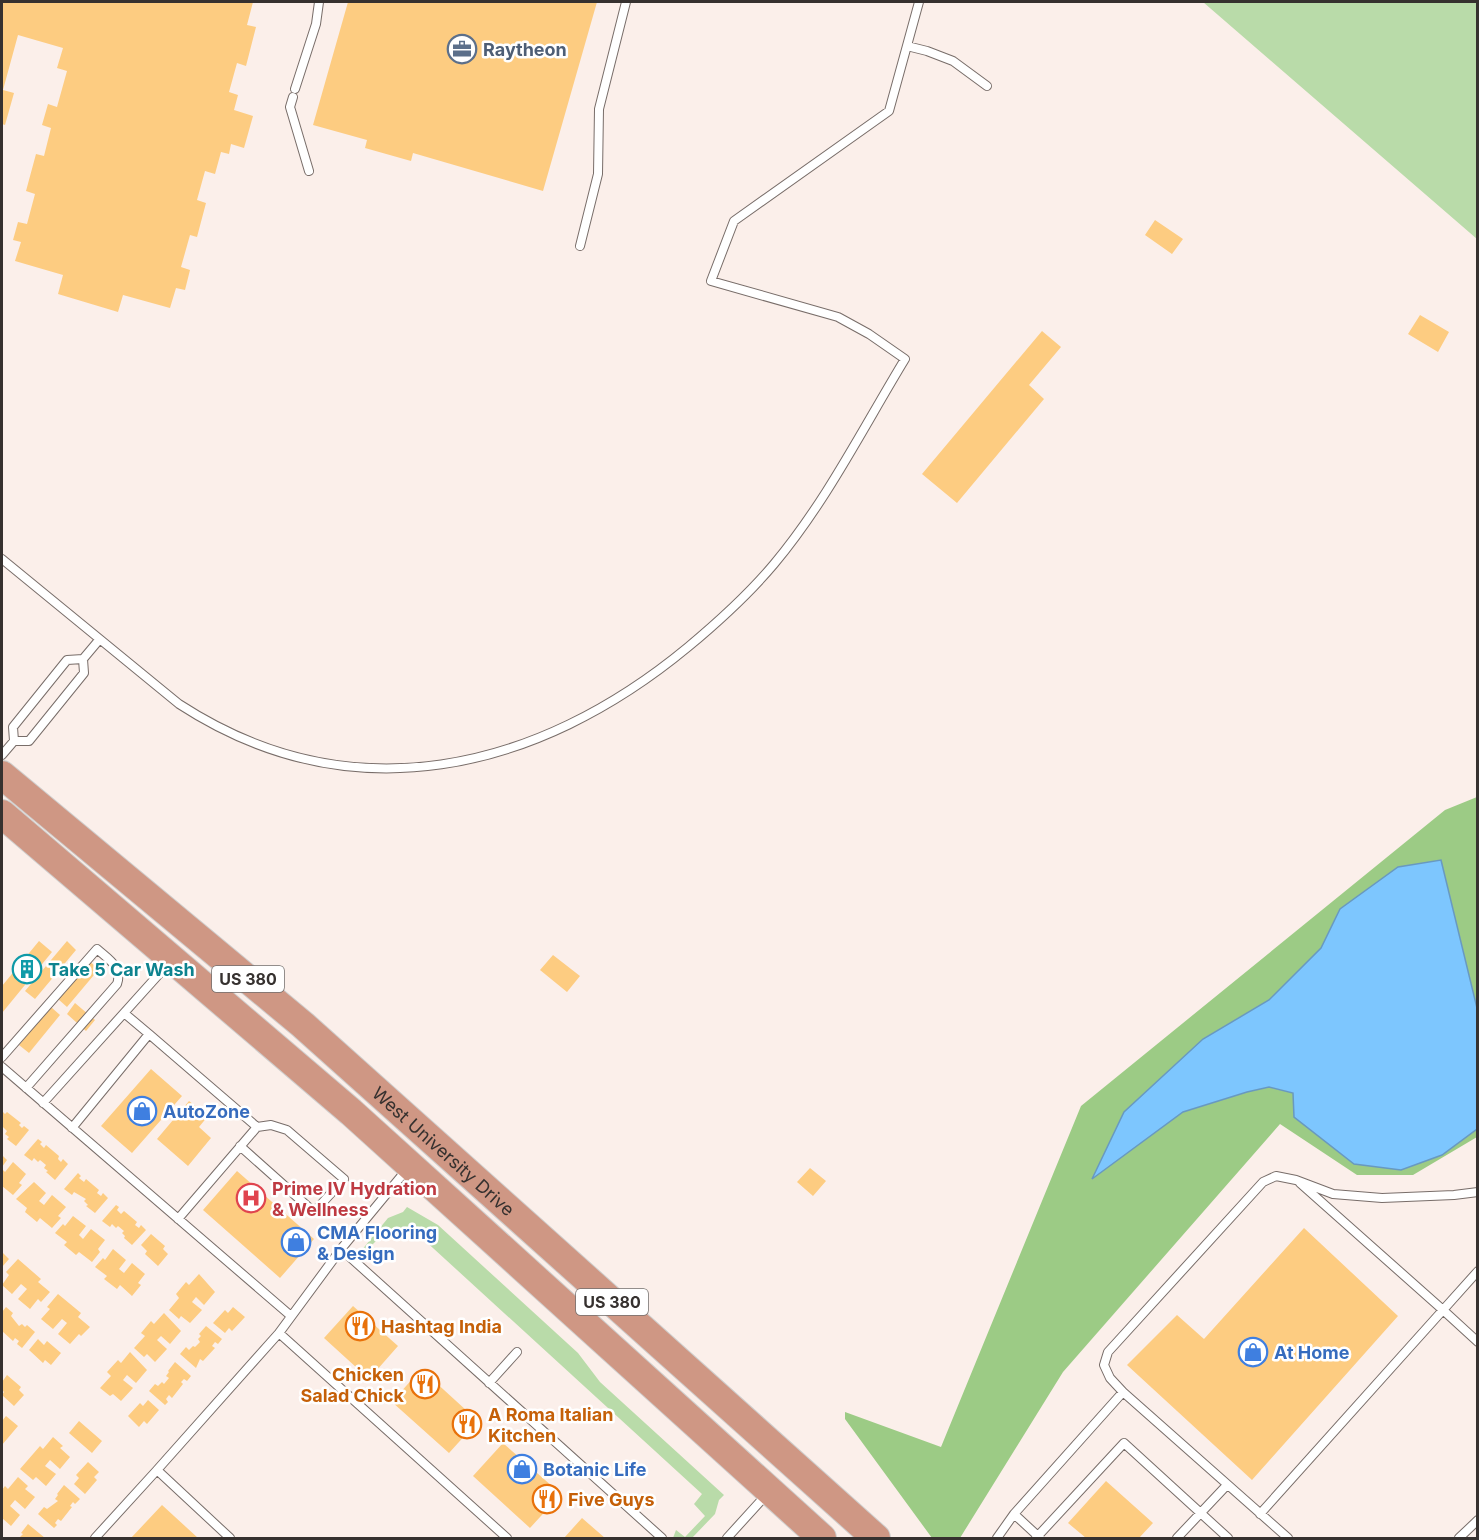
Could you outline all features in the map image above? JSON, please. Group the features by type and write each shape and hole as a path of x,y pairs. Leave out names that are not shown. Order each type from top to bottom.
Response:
{"highway":[{"name":"West University Drive","path":"2,775 303,1024 876,1539"},
{"name":"West University Drive","path":"2,814 271,1042 822,1539"},
{"path":"410,1165 431,1140"},
{"path":"410,1165 437,1162 449,1165 579,1283 599,1291"},
{"path":"770,1492 794,1463"},
{"path":"770,1492 789,1488 801,1491 852,1539"}],"lane":[{"path":"309,171 290,107 316,24 319,2"},
{"path":"580,246 598,174 599,109 626,2"},
{"path":"2,559 171,698 195,714 228,732 262,746 299,756 346,765 379,768 450,764 519,746 592,713 661,669 719,621 758,582 787,548 831,485 905,359 869,334 838,318 711,281 734,221 888,111 919,2"},
{"path":"907,46 953,61 987,86"},
{"path":"14,741 28,741 84,673 83,659 99,640"},
{"path":"2,755 14,741 13,727 67,660 83,659"},
{"path":"2,1057 97,949 117,967 120,976 117,984 26,1089"},
{"path":"44,1103 172,959"},
{"path":"124,1013 257,1127"},
{"path":"72,1128 148,1034"},
{"path":"2,1067 291,1316"},
{"path":"178,1219 240,1146 257,1127 271,1125 287,1130 344,1179 314,1212 240,1146"},
{"path":"95,1539 279,1333 341,1249 410,1165"},
{"path":"1288,1539 1123,1392 1110,1378 1104,1365 1108,1352 1263,1182 1276,1176 1296,1180 1333,1194 1382,1198 1478,1192"},
{"path":"1296,1180 1478,1342"},
{"path":"341,1249 662,1539"},
{"path":"1260,1514 1478,1271"},
{"path":"279,1333 507,1539"},
{"path":"489,1383 517,1352"},
{"path":"997,1539 1014,1515 1123,1392"},
{"path":"1014,1515 1038,1538 1124,1443 1228,1539"},
{"path":"157,1470 230,1539"},
{"path":"1178,1539 1227,1485"},
{"path":"727,1539 770,1492"},
{"path":"1459,1539 1476,1525"}],"green space":[{"path":"1203,2 1477,2 1477,239"},
{"path":"1477,797 1477,1008 1441,860 1340,909 1321,948 1269,1000 1203,1039 1093,1177 1183,1112 1269,1087 1293,1093 1442,1155 1477,1129 1477,1137 1413,1175 1357,1175 1280,1124 1063,1372 960,1538 932,1538 845,1419 845,1412 941,1447 1081,1106 1445,810"},
{"path":"407,1207 438,1225 578,1353 600,1382 724,1495 719,1500 715,1514 692,1538 673,1538 676,1530 685,1537 705,1516 694,1504 702,1494 410,1227 401,1237 389,1228 368,1249 377,1257 372,1260 367,1259 361,1251 388,1218 403,1212"}],"water":[{"path":"1441,860 1477,1008 1477,1129 1442,1155 1401,1170 1354,1164 1294,1117 1293,1093 1269,1087 1183,1112 1092,1179 1124,1112 1203,1039 1269,1000 1321,948 1340,909 1398,867"}],"building":[{"path":"2,2 253,2 247,25 256,27 246,66 237,63 229,92 238,95 234,110 253,116 244,148 231,144 229,154 221,152 215,174 205,171 197,200 206,203 197,237 190,235 181,267 190,270 185,290 176,288 170,308 123,295 118,312 58,294 63,275 15,261 21,242 13,240 18,222 27,224 35,194 26,191 36,154 44,156 51,128 42,125 48,104 57,107 67,71 57,68 63,48 18,35 3,90 14,93 5,125 2,124"},
{"path":"348,2 597,2 543,191 413,153 411,161 365,148 367,140 313,125"},
{"path":"1155,220 1183,239 1172,254 1145,235"},
{"path":"1420,315 1449,332 1438,352 1408,334"},
{"path":"1042,331 1061,347 1029,385 1044,399 957,503 922,474"},
{"name":"Take 5 Car Wash","path":"39,941 52,952 2,1013 2,986"},
{"path":"67,941 76,950 35,999 25,991"},
{"path":"553,955 580,976 567,992 540,970"},
{"path":"89,961 99,969 67,1007 58,999"},
{"path":"75,1003 95,1020 86,1031 67,1014"},
{"path":"51,1007 60,1015 29,1053 19,1045"},
{"name":"AutoZone","path":"151,1069 182,1096 132,1153 101,1126"},
{"path":"189,1101 208,1116 199,1127 211,1138 188,1166 157,1139"},
{"path":"2,1111 5,1114 7,1112 21,1123 19,1125 22,1128 24,1126 29,1130 16,1146 7,1139 9,1137 5,1134 7,1131 2,1126"},
{"path":"38,1139 44,1148 46,1145 59,1156 58,1159 61,1162 63,1159 68,1164 55,1180 46,1172 48,1171 44,1168 46,1165 40,1160 38,1162 34,1158 32,1161 24,1155"},
{"path":"2,1155 7,1160 2,1167"},
{"path":"13,1162 26,1174 19,1183 22,1185 13,1195 2,1186 2,1169 5,1172"},
{"path":"810,1168 826,1181 813,1196 797,1182"},
{"path":"237,1171 314,1239 280,1278 203,1210"},
{"path":"78,1173 81,1176 79,1178 84,1182 86,1179 99,1190 97,1193 101,1196 103,1193 108,1198 95,1213 86,1206 88,1205 84,1201 86,1199 74,1192 72,1195 64,1189"},
{"path":"34,1182 46,1193 39,1201 44,1205 52,1195 66,1207 58,1216 61,1218 52,1228 40,1218 37,1222 25,1212 27,1208 16,1199"},
{"path":"116,1205 121,1214 124,1211 137,1222 135,1225 139,1228 141,1225 146,1230 132,1245 124,1238 122,1233 124,1231 118,1226 116,1228 112,1224 110,1227 102,1221"},
{"path":"73,1216 86,1226 79,1235 83,1239 91,1229 105,1240 98,1249 100,1252 92,1262 79,1252 76,1255 64,1245 67,1242 55,1233"},
{"name":"At Home","path":"1304,1228 1398,1316 1252,1480 1127,1365 1177,1315 1204,1339"},
{"path":"151,1234 165,1246 163,1249 168,1254 158,1266 145,1254 147,1251 141,1245"},
{"path":"113,1249 126,1260 119,1269 124,1273 132,1263 145,1274 138,1283 141,1285 132,1296 120,1285 117,1289 104,1279 107,1276 95,1267 103,1258 105,1260"},
{"path":"2,1252 9,1259 2,1267"},
{"path":"18,1259 41,1279 38,1282 50,1292 41,1302 38,1299 30,1309 18,1299 27,1289 21,1284 12,1294 2,1285 9,1275 6,1272"},
{"path":"199,1274 215,1292 204,1305 196,1297 192,1302 202,1310 190,1323 181,1316 179,1319 169,1310 179,1298 176,1294 186,1282 189,1285"},
{"path":"58,1294 81,1313 78,1317 90,1327 70,1344 58,1334 67,1323 62,1319 53,1329 41,1319 50,1309 47,1307"},
{"path":"353,1306 398,1346 369,1379 324,1338"},
{"path":"6,1307 13,1313 11,1316 19,1326 27,1325 35,1332 22,1348 17,1344 19,1341 15,1338 13,1341 2,1331 2,1312"},
{"path":"233,1307 245,1317 232,1331 229,1328 225,1333 213,1323 225,1310 228,1313"},
{"path":"164,1313 181,1331 170,1344 161,1336 157,1340 167,1349 155,1362 147,1354 144,1357 134,1348 145,1336 141,1333 151,1321 154,1324"},
{"path":"206,1326 222,1339 218,1344 215,1342 212,1346 215,1348 203,1361 200,1359 196,1368 180,1354 186,1347 189,1350 200,1342 199,1334"},
{"path":"38,1339 44,1345 47,1341 61,1353 51,1365 45,1360 43,1363 29,1350"},
{"path":"130,1352 147,1370 136,1383 127,1375 123,1380 133,1388 121,1401 100,1388 111,1376 107,1372 118,1360 121,1363"},
{"path":"175,1362 191,1376 187,1381 184,1379 181,1382 183,1384 172,1398 169,1395 165,1405 149,1391 155,1384 158,1386 162,1382 164,1384 169,1378 166,1376 168,1371"},
{"path":"421,1369 478,1421 449,1453 392,1402"},
{"path":"7,1375 21,1387 19,1390 24,1395 14,1406 2,1395 4,1392 2,1382"},
{"path":"148,1400 159,1410 147,1424 144,1421 139,1427 128,1416 140,1403 143,1406"},
{"path":"6,1416 18,1426 2,1445 2,1421"},
{"path":"79,1421 102,1441 92,1453 69,1433"},
{"path":"53,1437 70,1457 60,1469 50,1460 45,1466 56,1474 46,1486 36,1477 33,1480 20,1469 40,1446 43,1449"},
{"path":"503,1443 561,1494 530,1528 473,1476"},
{"path":"88,1462 99,1472 94,1477 97,1480 85,1494 74,1484 79,1478 76,1475"},
{"path":"18,1477 28,1486 25,1489 35,1497 25,1509 15,1500 10,1506 20,1515 11,1526 2,1518 2,1490 5,1486 8,1489"},
{"path":"1106,1481 1153,1523 1139,1538 1086,1538 1068,1523"},
{"path":"64,1485 80,1499 75,1504 73,1502 70,1506 72,1507 61,1521 58,1519 55,1523 57,1525 54,1528 38,1514 44,1507 47,1509 58,1501 55,1499"},
{"path":"162,1505 198,1538 131,1538"},
{"path":"582,1518 605,1538 564,1538"},
{"path":"28,1524 45,1538 19,1538"}],"place":[{"name":"Raytheon","path":"462,49"},
{"name":"Take 5 Car Wash","path":"27,969"},
{"name":"AutoZone","path":"142,1111"},
{"name":"Prime IV Hydration & Wellness","path":"251,1198"},
{"name":"CMA Flooring & Design","path":"296,1242"},
{"name":"Hashtag India","path":"360,1326"},
{"name":"At Home","path":"1253,1352"},
{"name":"Chicken Salad Chick","path":"425,1384"},
{"name":"A Roma Italian Kitchen","path":"467,1424"},
{"name":"Botanic Life","path":"522,1469"},
{"name":"Five Guys","path":"547,1499"}]}
